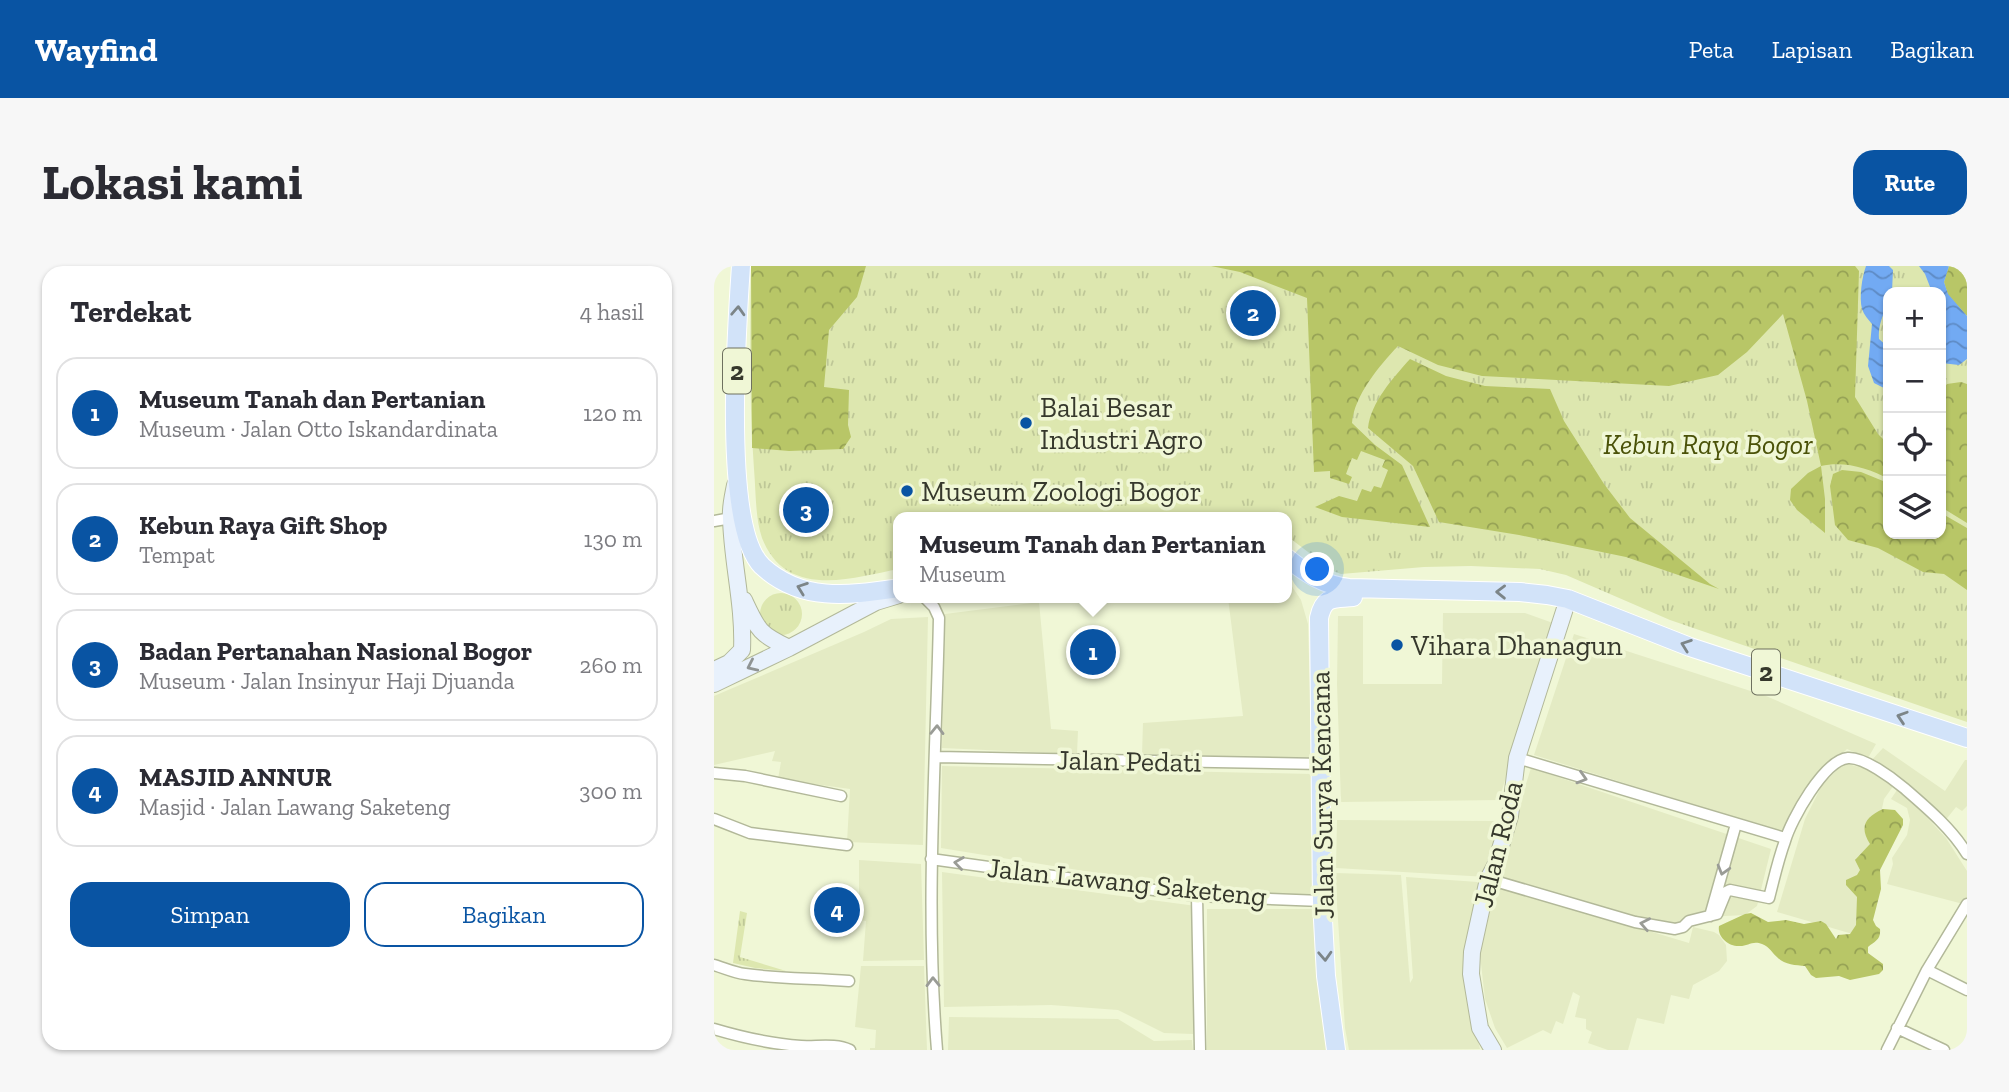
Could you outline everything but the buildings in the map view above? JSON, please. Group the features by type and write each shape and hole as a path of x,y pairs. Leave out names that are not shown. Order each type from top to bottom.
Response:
{"main road":[{"name":"2","path":"741,266 737,335 736,477 748,542 760,564 781,579 806,591 833,595 893,589"},
{"path":"714,670 729,663 741,650 743,632 731,518 736,477"},
{"name":"2","path":"1292,562 1329,586 1520,592 1568,599 1690,647 1967,738"},
{"path":"739,588 758,629 765,636 789,648"},
{"name":"Jalan Surya Kencana","path":"1336,1050 1326,976 1322,901 1319,618 1322,607 1331,598 1350,597 1385,589"},
{"path":"714,684 876,602 893,597"},
{"name":"Jalan Roda","path":"1493,1050 1480,1028 1471,974 1472,952 1488,879 1495,866 1510,816 1517,758 1568,599"}],"street":[{"path":"714,521 731,518"},
{"path":"930,603 939,618 931,859 933,1010 937,1050"},
{"name":"Jalan Pedati","path":"936,757 1322,764"},
{"path":"1517,758 1785,838"},
{"path":"1488,879 1635,922 1675,929 1683,927 1689,921 1717,914 1726,892 1730,890 1769,898 1785,838 1807,796 1822,777 1841,760 1853,758 1894,779 1961,844 1967,854"},
{"path":"714,773 745,776 841,796"},
{"path":"714,819 750,833 846,845"},
{"path":"1710,916 1736,824"},
{"name":"Jalan Lawang Saketeng","path":"931,859 1197,896 1322,901"},
{"path":"1197,896 1200,1050"},
{"path":"1887,1050 1927,970 1967,904"},
{"path":"714,965 743,974 849,981"},
{"path":"1927,970 1967,990"},
{"path":"1897,1028 1944,1050"},
{"path":"714,1029 797,1046 842,1047 850,1050"}],"shaded area":[{"path":"1292,586 1301,600 1308,624 1312,759 1142,754 1143,723 1243,716 1229,603 1292,603"},
{"path":"1039,603 1051,729 1078,731 1077,754 942,748 945,614"},
{"path":"1443,613 1525,613 1553,623 1499,800 1341,802 1338,616 1363,616 1363,684 1442,684"},
{"path":"928,617 923,845 847,842 850,789 778,779 781,762 772,761 775,751 714,765 714,696 891,619"},
{"path":"1574,634 1766,696 1876,744 1868,758 1847,749 1812,784 1786,833 1534,755"},
{"path":"1883,748 1945,791 1967,760 1967,806 1962,811 1956,807 1944,822 1869,763"},
{"path":"1844,763 1870,770 1894,785 1884,799 1856,935 1777,912 1805,819 1822,785"},
{"path":"942,766 1312,774 1313,898 1245,897 941,848"},
{"path":"1531,768 1771,849 1757,906 1745,915 1686,918 1682,931 1497,876"},
{"path":"1899,787 1946,838 1967,871 1967,905 1887,884 1893,864 1892,858 1907,835 1910,820 1907,808 1891,799"},
{"path":"1337,820 1504,822 1487,877 1336,868"},
{"path":"859,860 921,864 924,960 863,961 866,921 850,918 851,895 859,895"},
{"path":"942,872 1196,906 1193,1034 1164,1033 1118,1010 1051,1005 944,1007"},
{"path":"1335,873 1401,875 1410,983 1413,978 1406,877 1478,882 1462,972 1480,1049 1349,1050 1345,1028"},
{"path":"1496,885 1689,943 1693,927 1714,932 1726,945 1727,961 1719,971 1693,985 1689,999 1671,995 1664,1024 1637,1018 1628,1050 1608,1050 1588,1043 1592,1032 1586,1029 1586,1019 1575,1017 1580,996 1573,992 1563,1024 1556,1021 1551,1034 1543,1030 1507,1048 1495,1028 1485,999 1480,955"},
{"path":"1207,909 1314,909 1329,1050 1207,1050"},
{"path":"861,966 924,966 927,1050 870,1050 875,1048 876,1030 855,1027"},
{"path":"949,1017 1118,1019 1154,1041 1192,1040 1193,1050 948,1050"}],"green space":[{"name":"Kebun Raya Bogor","path":"751,266 1967,266 1967,722 1670,620 1566,575 1540,569 1471,566 1341,574 1333,571 1292,540 1292,512 893,512 893,570 843,579 814,580 801,577 788,571 772,557 762,538 756,504 751,419"},
{"path":"751,266 866,266 857,297 829,330 824,387 849,390 848,425 851,437 843,449 789,451 752,448"},
{"path":"1211,266 1855,266 1859,271 1855,397 1883,439 1883,477 1856,466 1821,466 1807,401 1783,314 1747,352 1718,375 1669,386 1482,376 1438,365 1398,346 1362,392 1352,423 1402,465 1430,527 1342,517 1315,507 1339,496 1357,501 1362,489 1371,492 1374,486 1381,488 1388,470 1382,467 1385,460 1361,451 1357,460 1352,458 1346,474 1352,477 1349,484 1330,478 1330,471 1314,472 1307,298 1240,272"},
{"path":"1949,266 1967,266 1967,316 1948,295 1944,282"},
{"path":"1410,359 1446,376 1485,386 1550,389 1564,421 1604,484 1630,518 1719,589 1626,557 1439,522 1413,466 1368,428 1378,400"},
{"path":"1947,384 1967,384 1967,523 1946,510"},
{"path":"1821,466 1825,533 1797,510 1790,500 1791,489 1808,473"},
{"path":"1842,470 1861,472 1883,481 1883,539 1946,539 1946,516 1967,528 1967,590 1944,574 1923,572 1878,548 1848,540 1835,525 1830,486 1833,474"},
{"path":"781,593 796,599 802,614 796,629 781,635 766,629 760,614 766,599"},
{"path":"1883,809 1895,810 1903,819 1903,825 1880,870 1881,889 1873,920 1880,929 1880,936 1868,947 1868,953 1883,964 1883,970 1879,974 1850,980 1839,976 1816,978 1805,966 1784,962 1762,944 1736,946 1722,937 1719,926 1751,913 1768,922 1786,920 1804,924 1821,921 1836,939 1838,935 1850,934 1856,925 1857,897 1846,885 1846,880 1857,875 1860,870 1855,860 1870,844 1865,832 1868,819"},
{"path":"740,911 747,913 740,957 786,971 733,963"}],"water":[{"path":"1866,266 1889,266 1893,270 1892,287 1883,287 1883,314 1879,332 1879,339 1883,343 1883,388 1874,383 1868,366 1872,324 1861,304"},
{"path":"1919,266 1949,266 1944,282 1946,287 1930,287"},
{"path":"1946,288 1967,316 1967,359 1959,365 1946,364"}],"place":[{"name":"Kebun Raya Gift Shop","path":"1253,313"},
{"name":"Balai Besar Industri Agro","path":"1026,423"},
{"name":"Museum Zoologi Bogor","path":"907,491"},
{"name":"Badan Pertanahan Nasional Bogor","path":"806,510"},
{"name":"Vihara Dhanagun","path":"1397,645"},
{"name":"Museum Tanah dan Pertanian","path":"1093,652"},
{"name":"MASJID ANNUR","path":"837,910"}]}
